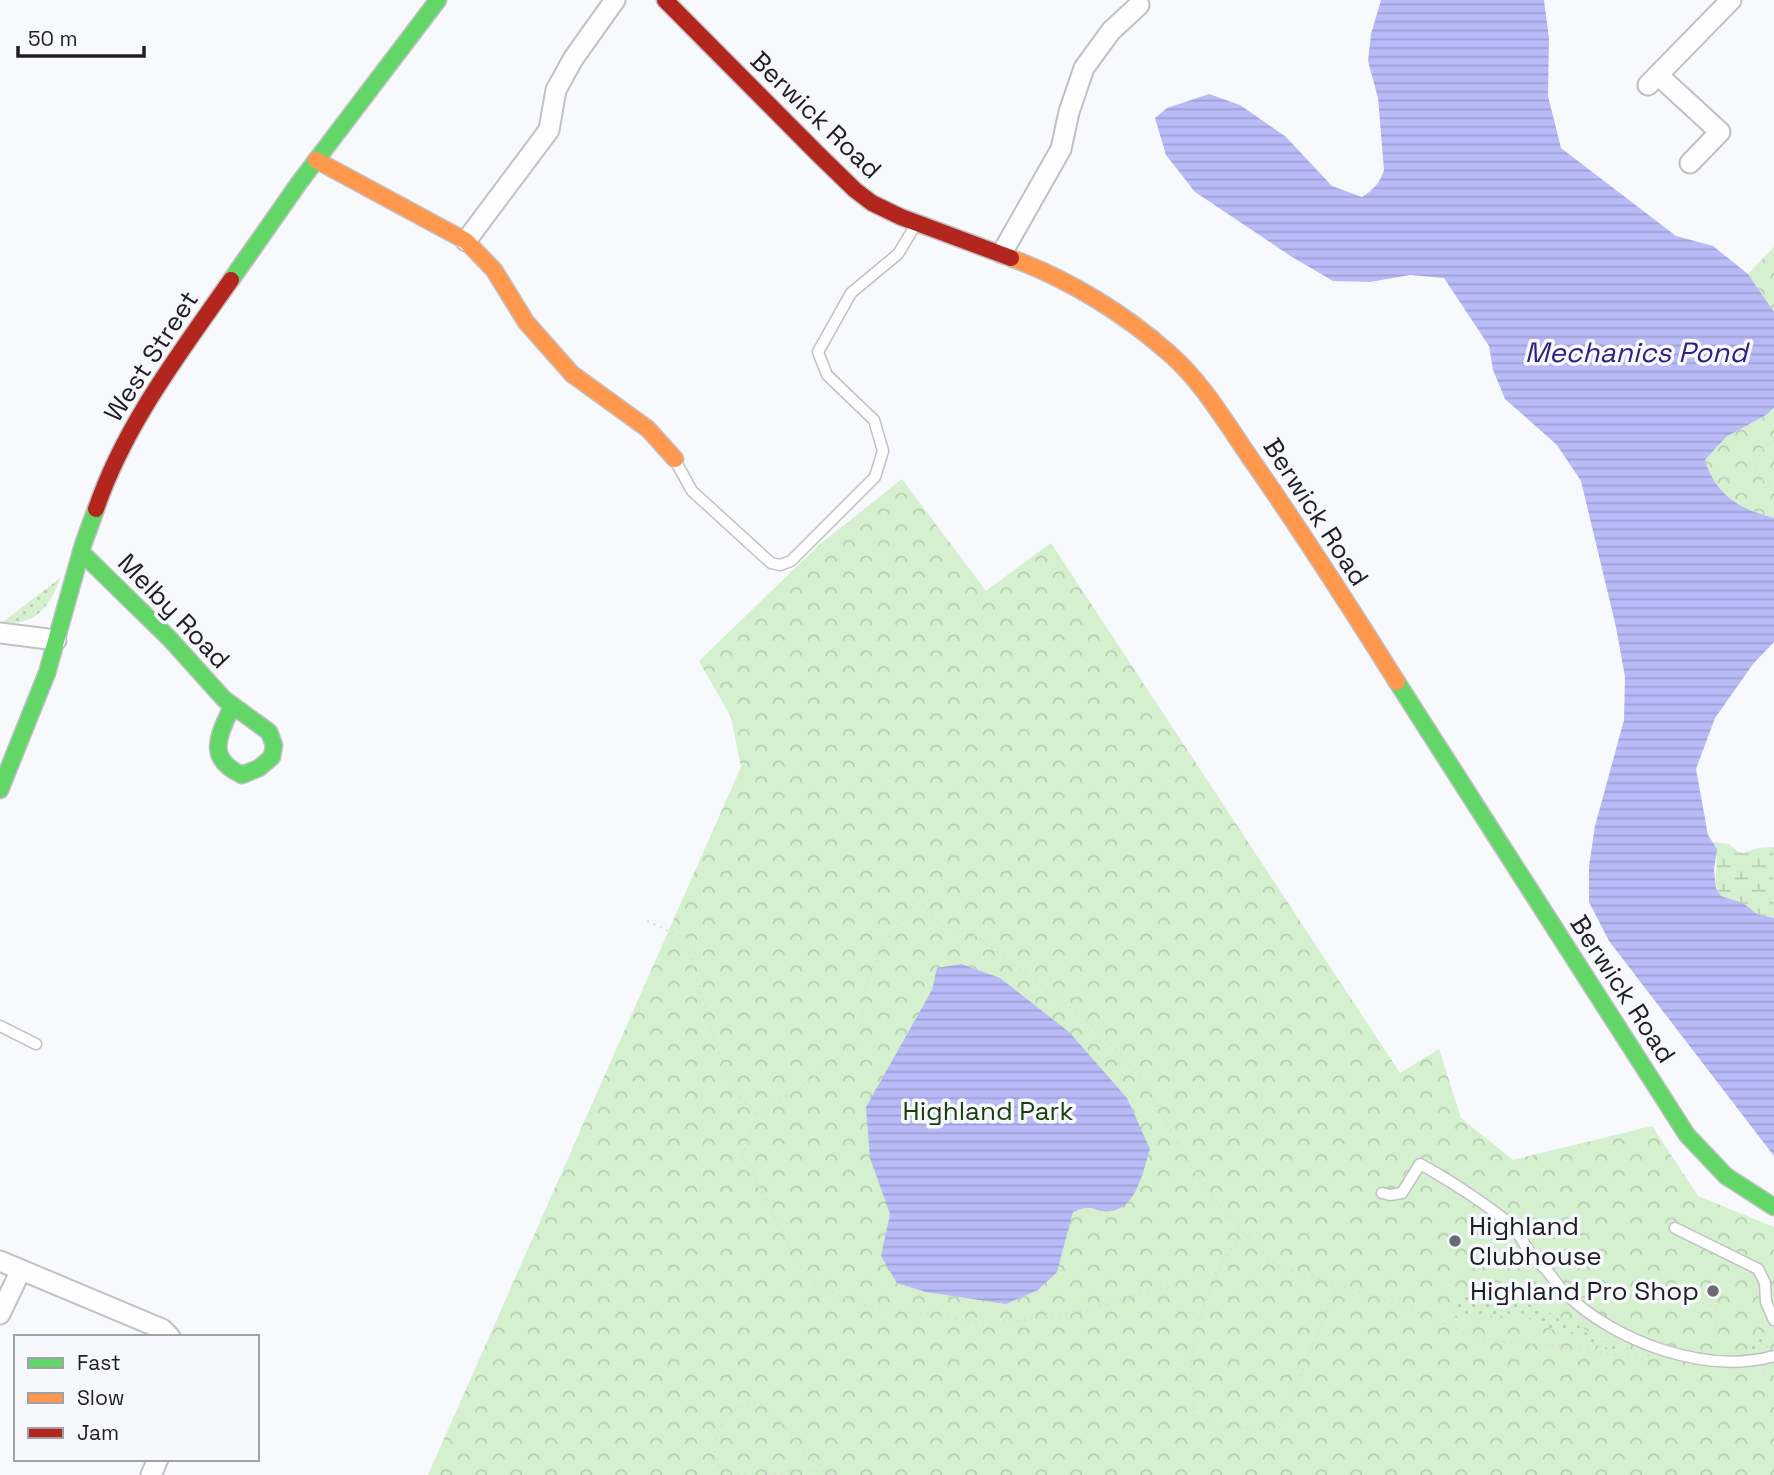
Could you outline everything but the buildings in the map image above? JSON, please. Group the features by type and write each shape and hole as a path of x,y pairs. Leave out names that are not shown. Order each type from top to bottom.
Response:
{"street":[{"name":"West Street","path":"0,790 47,673 81,552 103,488 127,435 246,256 438,0"},
{"path":"466,241 549,130 556,90 573,58 615,0"},
{"name":"Berwick Road","path":"665,0 855,190 872,203 1002,253 1076,289 1118,313 1171,355 1204,391 1297,525 1687,1135 1702,1154 1728,1178 1774,1207"},
{"path":"1690,163 1720,132 1653,80 1731,0"},
{"path":"1002,253 1061,149 1069,112 1084,68 1111,31 1139,5"},
{"path":"316,160 466,241 494,270 526,322 572,374 648,429 675,459"},
{"name":"Melby Road","path":"81,552 150,618 232,706"},
{"path":"0,633 56,640"},
{"path":"0,1261 162,1329 168,1335"},
{"path":"0,1314 21,1270"}],"lane":[{"path":"675,459 692,491 771,564 780,565 791,561 875,477 883,451 873,420 827,376 818,352 851,293 898,254 917,222"},
{"path":"0,1026 36,1045"},
{"path":"1382,1193 1402,1193 1420,1164 1511,1224 1530,1253 1564,1293 1591,1315 1640,1342 1678,1355 1713,1359 1759,1360 1774,1356"},
{"path":"1675,1228 1758,1269 1765,1283 1766,1303 1774,1320"}],"path":[{"path":"1774,440 1761,451 1754,465 1762,479 1774,485"},
{"path":"1216,1273 1084,1310 984,1324 858,1304 818,1287 798,1264 743,1154 757,1116 827,1068 862,1036 865,985 888,937 918,898 940,925 978,937 1085,1019 1117,1050 1142,1079 1189,1163 1225,1213 1275,1265 1395,1303 1471,1335 1651,1360"},
{"path":"647,921 685,939 717,1048 737,1093 757,1116"},
{"path":"1248,1236 1232,1247 1216,1273 1195,1331 1191,1366 1195,1419 1202,1423 1277,1431 1336,1286"},
{"path":"1684,1293 1718,1310 1713,1359"},
{"path":"746,1475 725,1470 719,1465 714,1450 717,1434 725,1421 733,1412 754,1402 764,1405 776,1415 804,1451 825,1471"},
{"path":"767,1475 810,1470 842,1475"}],"green space":[{"path":"1774,247 1774,312 1748,274"},
{"path":"1774,408 1774,518 1750,510 1731,499 1716,483 1705,460 1726,437"},
{"name":"Highland Park","path":"902,479 986,591 1051,543 1400,1073 1439,1049 1461,1118 1513,1160 1652,1126 1698,1196 1774,1227 1774,1475 428,1475 741,767 731,717 699,661 819,545"},
{"path":"60,578 52,597 40,612 24,621 3,622"},
{"path":"1712,842 1729,844 1743,853 1774,847 1774,918 1757,914 1743,903 1721,896 1716,882 1716,856"},
{"path":"1481,1277 1493,1287 1494,1294 1534,1306 1574,1323 1607,1342 1655,1357 1589,1344 1570,1333 1557,1332 1533,1320 1514,1315 1463,1318 1455,1315 1453,1311 1473,1279 1477,1282"},
{"path":"1757,1328 1773,1340 1768,1347 1751,1350 1751,1342"}],"water":[{"name":"Mechanics Pond","path":"1381,0 1544,0 1549,38 1548,96 1561,148 1676,236 1713,246 1748,274 1774,312 1774,408 1726,437 1705,460 1716,483 1730,499 1750,510 1774,518 1774,642 1753,664 1715,718 1696,769 1708,835 1717,849 1714,870 1716,888 1721,896 1743,903 1757,914 1774,918 1774,1156 1609,941 1589,902 1589,866 1595,826 1624,720 1625,677 1616,627 1581,481 1557,445 1505,399 1493,370 1489,346 1444,278 1410,275 1370,282 1333,281 1195,192 1166,155 1155,118 1167,108 1209,94 1240,105 1286,137 1332,186 1362,197 1373,189 1384,170 1378,98 1368,61 1371,34"},
{"path":"961,964 1000,978 1069,1032 1127,1098 1150,1149 1138,1187 1127,1203 1110,1211 1086,1208 1073,1212 1057,1272 1038,1290 1006,1304 926,1292 897,1283 881,1256 890,1214 870,1158 866,1107 932,990 937,968"}],"traffic: fast":[{"path":"231,280 299,183 438,0"},
{"path":"0,790 47,673 83,545 96,509"},
{"path":"81,552 170,639 224,699 269,732 274,745 272,757 259,768 242,775 230,768 219,754 220,737 232,706"},
{"path":"1397,682 1687,1135 1726,1176 1774,1207"}],"traffic: slow":[{"path":"316,160 466,241 494,270 526,322 572,374 648,429 675,459"},
{"path":"1011,258 1095,298 1134,325 1182,365 1214,404 1289,514 1397,682"}],"traffic: jam":[{"path":"665,0 818,154 872,203 901,217 1011,258"},
{"path":"96,509 138,418 231,280"}],"place":[{"name":"Highland Clubhouse","path":"1455,1241"},
{"name":"Highland Pro Shop","path":"1713,1291"}]}
